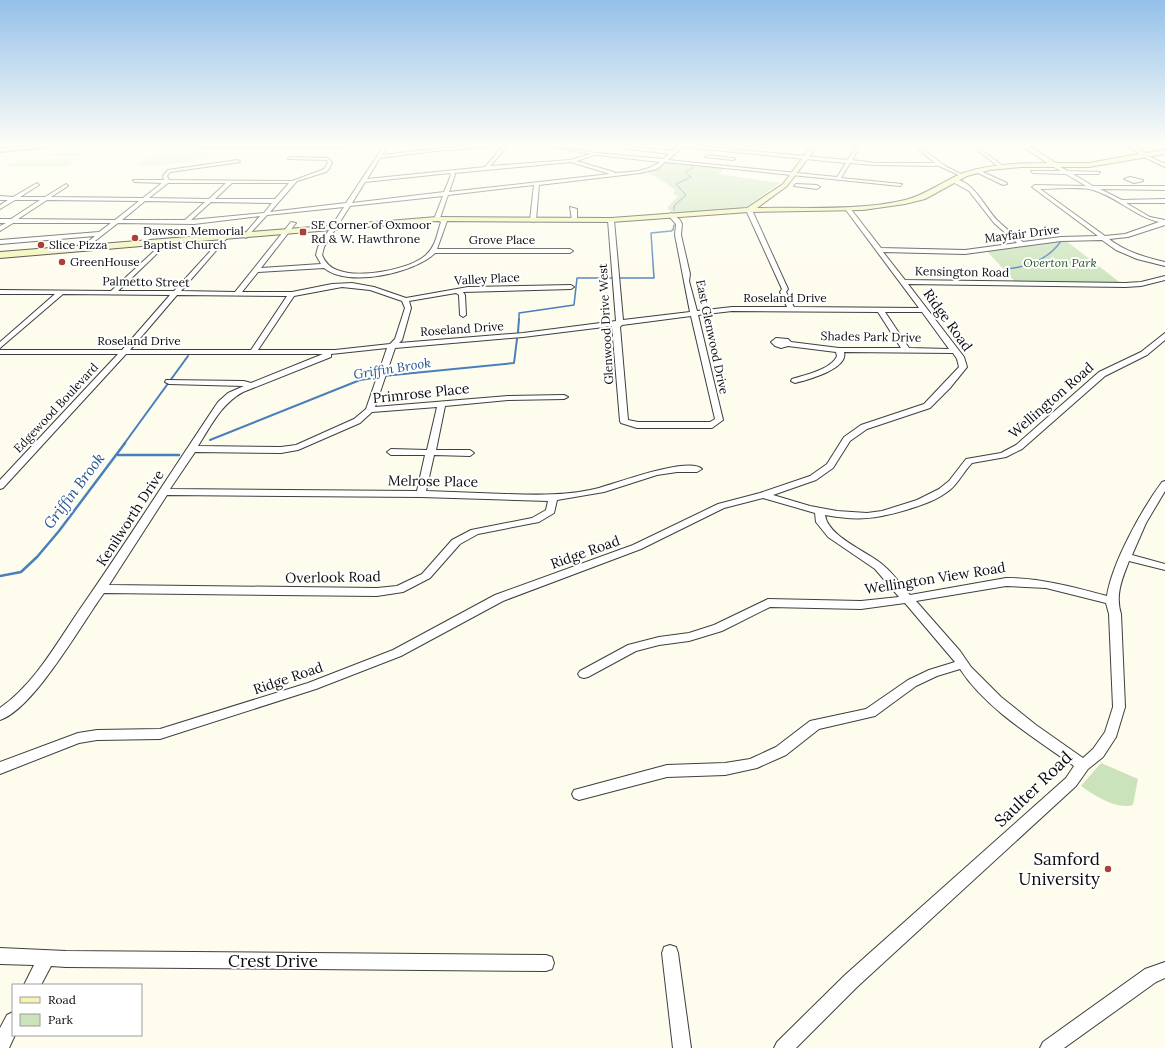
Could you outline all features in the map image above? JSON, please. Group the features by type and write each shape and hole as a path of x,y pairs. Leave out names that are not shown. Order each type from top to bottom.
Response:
{"main road":[{"path":"762,202 764,198 772,193"},
{"path":"749,210 762,202 784,193"},
{"path":"0,255 225,238 437,219 611,220 749,210 848,209 905,202 922,197 929,193"},
{"path":"762,202 765,207 777,210"},
{"path":"0,262 11,254"}],"street":[{"path":"0,207 22,193"},
{"path":"0,229 55,193"},
{"path":"82,249 115,221 152,193"},
{"path":"186,222 218,193"},
{"path":"246,236 284,193"},
{"path":"324,266 319,255 321,247 357,193"},
{"path":"0,221 186,222 456,193"},
{"path":"533,220 536,193"},
{"path":"974,193 981,200 989,214 1023,245"},
{"path":"1043,193 1123,252 1148,261 1165,264"},
{"path":"1107,193 1139,213 1157,222"},
{"path":"326,287 348,277 361,278 402,269 418,263 434,251 444,221 437,219 446,194"},
{"path":"0,198 277,201"},
{"path":"1122,201 1165,201"},
{"path":"572,208 574,208 575,220"},
{"name":"Ridge Road","path":"0,768 78,738 97,734 160,734 312,686 397,653 499,598 637,547 721,506 763,495 813,478 830,466 847,439 864,426 927,406 963,367 961,359 848,209"},
{"path":"749,210 785,289 783,292 791,309"},
{"name":"East Glenwood Drive","path":"631,423 637,425 712,425 719,420 686,281 687,274 678,235 679,224 678,221 671,215"},
{"name":"Glenwood Drive West","path":"611,220 620,323 616,326 624,421 631,423"},
{"name":"Mayfair Drive","path":"879,250 958,252 1061,239 1126,236 1145,230 1157,222 1165,223"},
{"path":"237,294 293,223"},
{"path":"0,242 99,234"},
{"name":"Edgewood Boulevard","path":"0,486 124,352 225,238"},
{"path":"112,293 165,242"},
{"name":"Grove Place","path":"434,251 570,251"},
{"path":"255,270 324,266 337,273 361,278 380,274"},
{"path":"337,273 346,283 372,288 405,300 408,308 398,340 392,346 370,410"},
{"path":"326,287 360,282 361,278"},
{"path":"361,278 372,288"},
{"name":"Kensington Road","path":"903,282 1125,285 1141,284 1165,278"},
{"name":"Palmetto Street","path":"0,292 292,294 326,287"},
{"name":"Valley Place","path":"405,300 457,290 571,287"},
{"path":"457,290 462,295 462,315"},
{"path":"0,346 62,292"},
{"path":"253,352 292,294"},
{"name":"Roseland Drive","path":"0,352 335,352 523,335 732,309 924,310"},
{"path":"880,309 906,350"},
{"name":"Wellington Road","path":"763,495 820,512 837,515 861,516 883,514 931,497 952,482 969,461 1002,455 1019,447 1102,374 1115,366 1154,348 1165,335"},
{"name":"Shades Park Drive","path":"787,344 838,350 954,351"},
{"path":"795,381 827,370 839,361 841,355 838,350"},
{"path":"296,352 307,356 308,359 303,364"},
{"name":"Kenilworth Drive","path":"0,715 23,696 46,670 88,605 101,590 221,404 231,395 251,385 335,352"},
{"path":"169,382 244,383 251,385"},
{"name":"Primrose Place","path":"192,449 281,450 298,447 356,420 370,410 508,398 564,397"},
{"path":"421,494 442,403"},
{"path":"391,452 470,453"},
{"name":"Melrose Place","path":"164,492 421,494 553,498 601,490 654,473 677,469 697,469"},
{"name":"Saulter Road","path":"783,1048 851,981 1071,782 1083,765 1098,753 1111,733 1119,707 1115,614 1112,601 1117,580 1148,508 1165,484"},
{"path":"792,485 788,493 792,503"},
{"name":"Overlook Road","path":"101,590 377,592 399,589 426,576 456,542 476,532 535,520 551,511 553,498"},
{"path":"820,512 821,522 832,535 879,568 956,654 962,664 985,689 1020,720 1083,765"},
{"path":"1126,557 1165,567"},
{"name":"Wellington View Road","path":"584,674 632,648 659,641 689,637 718,628 768,603 861,605 907,599 1006,582 1021,581 1061,587 1112,601"},
{"path":"579,794 667,771 725,769 752,764 781,751 815,725 870,713 912,683 933,673 962,664"},
{"path":"670,953 682,1048"},
{"name":"Crest Drive","path":"0,956 66,959 546,963"},
{"path":"33,984 47,957"},
{"path":"1049,1048 1152,975 1165,970"},
{"path":"0,1047 12,1024"}],"green space":[{"path":"766,193 745,208 675,214 667,208 678,196 673,194"},
{"name":"Overton Park","path":"1065,240 1122,284 1017,284 986,250"},
{"path":"1101,763 1138,779 1133,805 1126,806 1113,804 1081,786"}],"waterway":[{"name":"Griffin Brook","path":"674,210 674,206 686,195 684,193"},
{"name":"Griffin Brook","path":"519,319 519,313 574,305 577,278 654,278 651,233 671,231 673,230 674,225"},
{"path":"1006,269 1030,264 1044,258 1056,248 1061,241"},
{"name":"Griffin Brook","path":"518,332 519,319"},
{"name":"Griffin Brook","path":"383,376 514,363 517,339"},
{"path":"124,444 188,356"},
{"name":"Griffin Brook","path":"210,440 360,380 379,377"},
{"path":"116,455 125,443"},
{"name":"Griffin Brook","path":"0,576 21,572 37,557 59,531 116,455"},
{"name":"Griffin Brook","path":"116,455 179,455"}],"place":[{"name":"SE Corner of Oxmoor Rd & W. Hawthrone","path":"303,232"},
{"name":"Dawson Memorial Baptist Church","path":"135,238"},
{"name":"Slice Pizza","path":"41,245"},
{"name":"GreenHouse","path":"62,262"},
{"name":"Samford University","path":"1108,869"}]}
